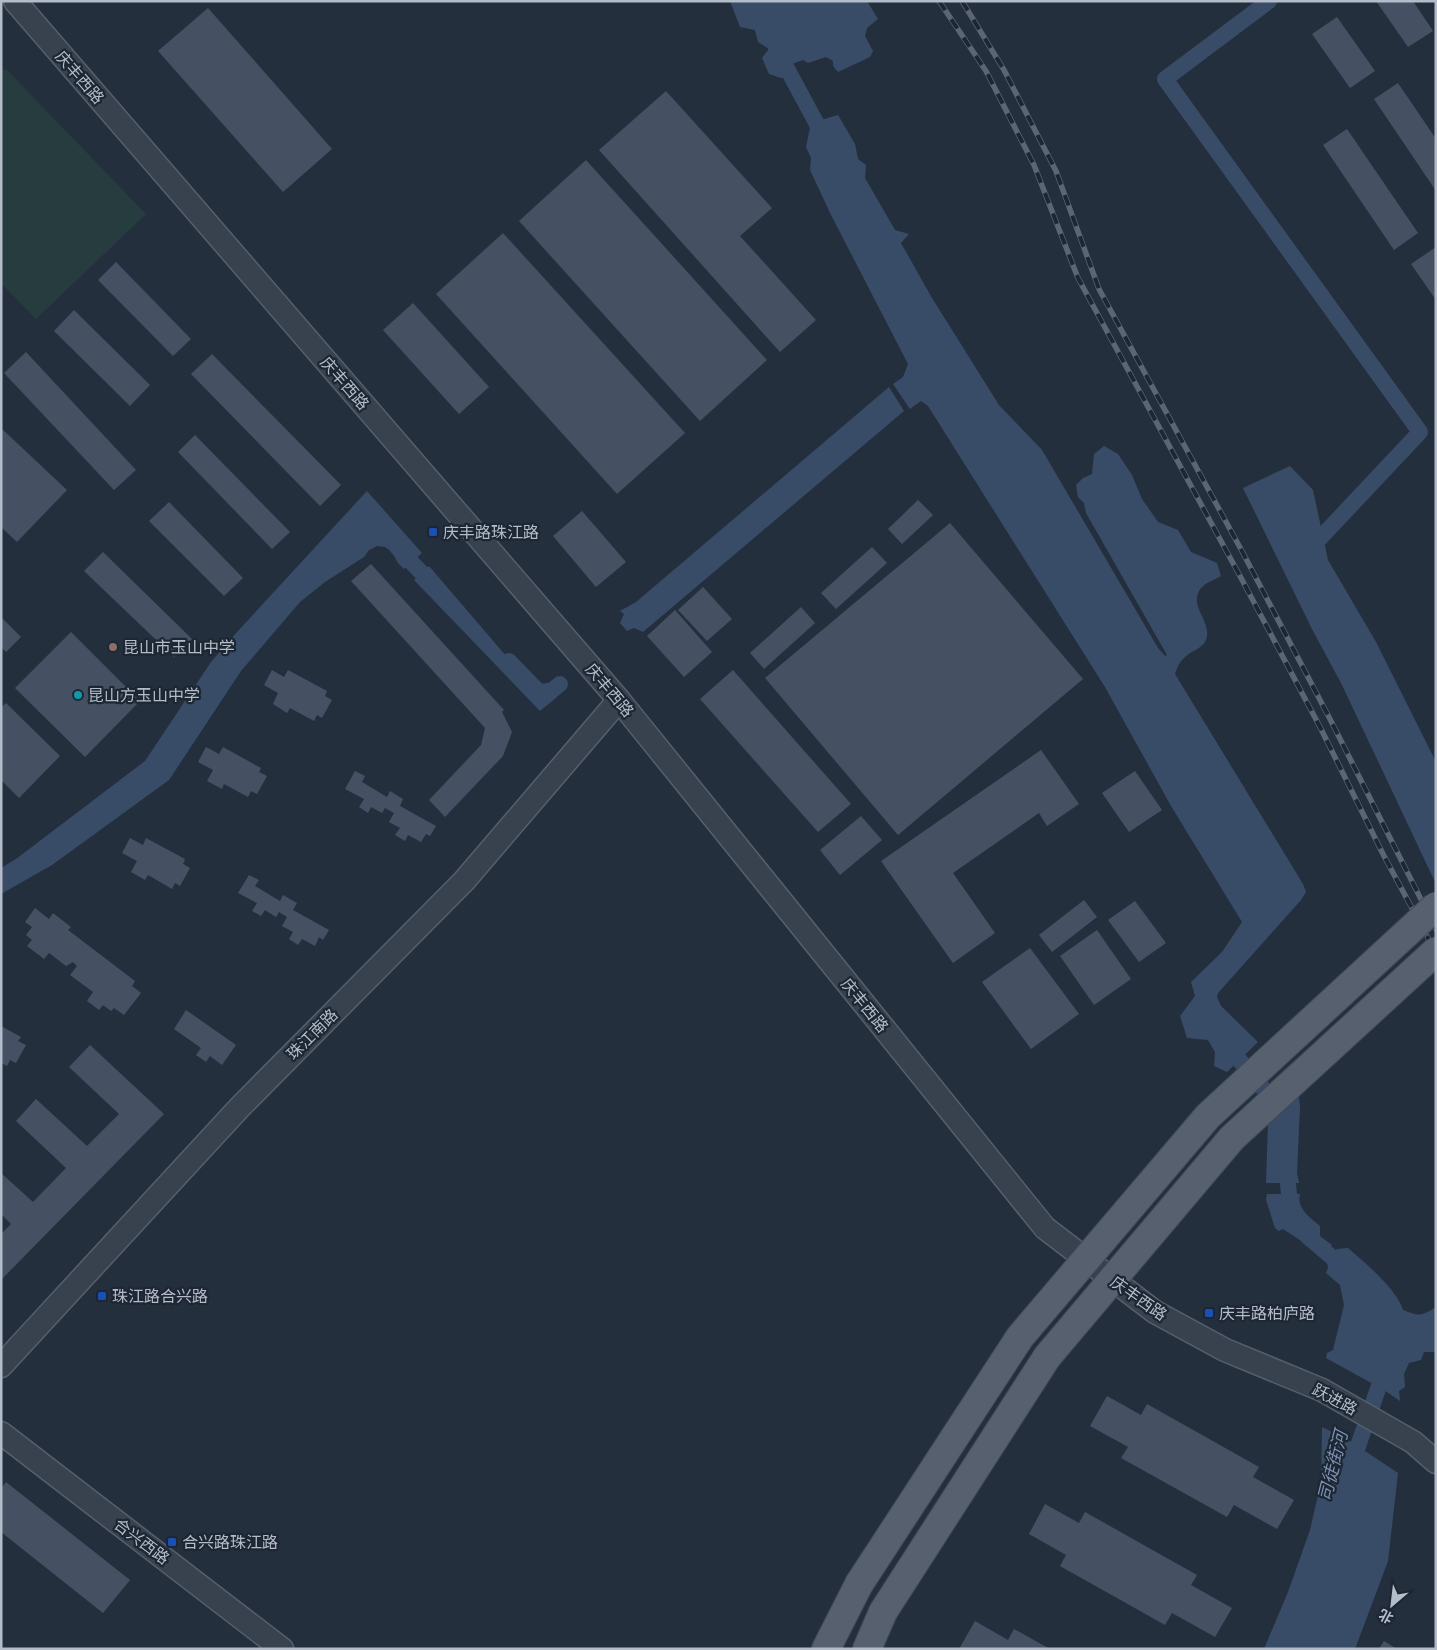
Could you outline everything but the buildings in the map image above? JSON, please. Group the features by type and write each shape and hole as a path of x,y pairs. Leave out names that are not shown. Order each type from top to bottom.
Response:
{"main road":[{"path":"826,1649 859,1584 1020,1337 1208,1116 1436,906"},
{"path":"867,1649 883,1612 1047,1357 1232,1138 1436,951"}],"street":[{"name":"庆丰西路","path":"15,1 619,700 1045,1228 1155,1312 1225,1350"},
{"name":"珠江南路","path":"1,1366 240,1107 464,881 619,700"},
{"name":"跃进路","path":"1225,1350 1322,1390 1413,1442 1436,1462"},
{"name":"合兴西路","path":"1,1434 282,1649"}],"green space":[{"path":"1,69 7,70 146,214 36,319 1,283"}],"water":[{"path":"730,1 867,1 878,19 867,28 865,36 873,51 870,57 838,72 833,66 833,61 826,57 808,63 803,60 786,66 791,76 781,78 769,74 762,58 769,49 758,42 755,30 740,27"},
{"path":"838,115 855,144 858,159 866,165 865,178 895,230 909,234 901,243 932,298 999,405 1042,450 1158,648 1165,656 1167,655 1086,513 1084,503 1078,497 1076,485 1083,478 1092,474 1094,454 1104,446 1118,454 1132,475 1142,499 1158,522 1178,530 1191,552 1217,563 1221,576 1203,586 1197,595 1198,607 1206,626 1206,640 1202,646 1183,659 1178,665 1175,674 1303,884 1306,892 1218,993 1217,997 1221,1006 1258,1042 1227,1072 1214,1066 1215,1052 1208,1040 1187,1038 1180,1016 1195,996 1191,982 1222,952 1242,922 1171,806 1105,687 928,406 921,401 910,409 893,384 903,377 908,364 831,215 810,170 811,158 806,147 811,123"},
{"path":"889,387 904,411 643,632 634,628 627,631 620,623 624,614 620,611 636,602"},
{"path":"1290,466 1313,490 1328,560 1376,642 1436,762 1436,884 1342,685 1312,629 1243,488"},
{"path":"367,491 422,553 404,569 392,552 385,547 377,546 300,602 241,671 169,780 52,865 1,894 1,868 16,859 145,761 211,662"},
{"path":"429,566 531,685 548,683 557,697 540,711 414,580"},
{"path":"1298,1088 1300,1107 1297,1173 1299,1183 1266,1183 1268,1123 1266,1118"},
{"path":"1267,1194 1300,1194 1299,1199 1302,1208 1320,1226 1320,1236 1332,1245 1323,1255 1283,1229 1279,1231 1275,1228 1266,1200"},
{"path":"1348,1248 1387,1285 1394,1293 1403,1310 1420,1314 1436,1307 1436,1352 1424,1352 1421,1360 1409,1363 1404,1374 1405,1387 1399,1391 1400,1401 1326,1358 1327,1353 1333,1350 1344,1305 1340,1285 1326,1273 1328,1268 1327,1260 1337,1249"},
{"path":"1322,1427 1347,1439 1398,1473 1388,1561 1355,1649 1264,1649 1288,1592 1310,1530 1321,1482"}],"waterway":[{"path":"1269,1 1165,79 1420,432 1309,550"},
{"path":"776,48 826,141"},
{"path":"397,547 437,589"},
{"path":"509,661 544,697 560,684"},
{"path":"1226,1044 1278,1106"},
{"path":"1286,1163 1291,1215"},
{"path":"1308,1237 1347,1270"},
{"name":"司徒街河","path":"1351,1466 1386,1366"}],"railway":[{"path":"939,1 986,71 1034,165 1078,278 1240,576 1436,953"},
{"path":"962,1 1004,70 1056,171 1099,289 1243,553 1331,721 1436,929"}],"place":[{"name":"庆丰路珠江路","path":"433,532"},
{"name":"昆山市玉山中学","path":"113,647"},
{"name":"昆山方玉山中学","path":"78,695"},
{"name":"珠江路合兴路","path":"102,1296"},
{"name":"庆丰路柏庐路","path":"1209,1313"},
{"name":"合兴路珠江路","path":"172,1542"}]}
